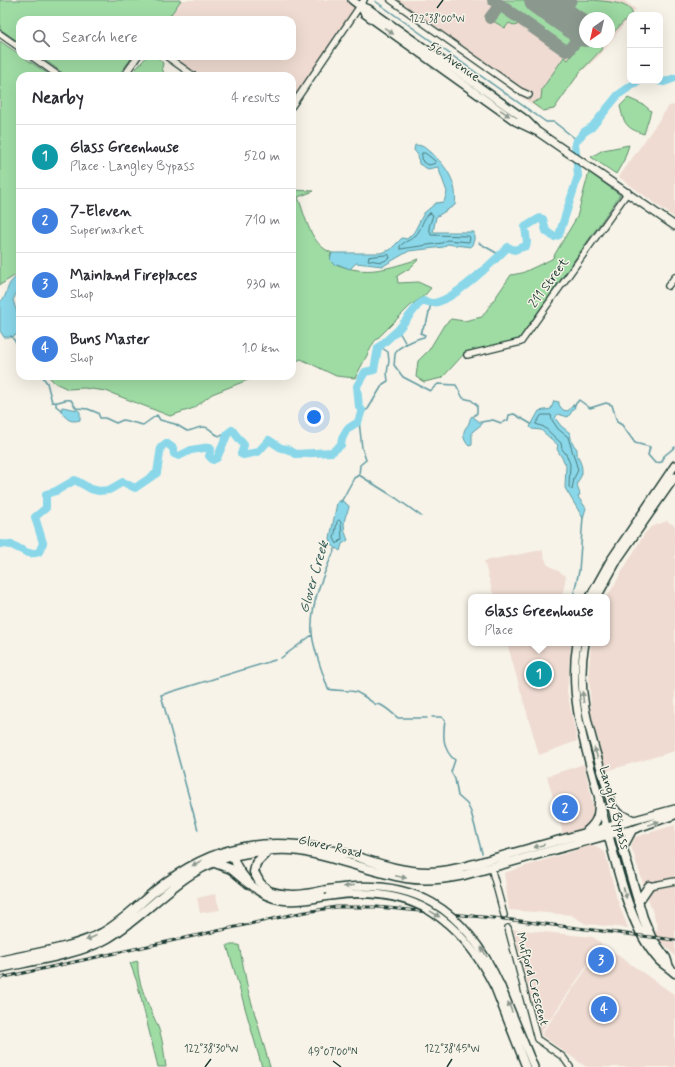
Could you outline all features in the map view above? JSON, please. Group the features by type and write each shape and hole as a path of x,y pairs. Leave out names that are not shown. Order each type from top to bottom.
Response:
{"highway":[{"path":"599,801 597,822 586,836 604,844 615,856"},
{"name":"Glover Road","path":"0,960 69,945 101,933 118,922 171,879 201,861 274,843 300,844 329,849 388,867 408,871 429,872 462,867 617,828"},
{"name":"Langley Bypass","path":"617,828 646,928 666,958 669,967"},
{"path":"623,847 632,830"},
{"name":"Langley Bypass","path":"607,831 629,906 635,920 659,960 669,967 675,974"},
{"name":"Glover Road","path":"0,968 71,952 97,944 123,928 169,888 190,875 235,853 299,851 407,878 446,879 491,867 586,836"},
{"path":"268,851 256,863 254,872 260,883 269,891"},
{"path":"215,863 231,869 249,884"},
{"path":"633,880 649,886 638,902"}],"main road":[{"name":"56 Avenue","path":"352,0 362,3 365,14 528,122 538,132 628,192 675,226"},
{"path":"592,594 610,561 675,465"},
{"path":"599,594 615,564 675,477"},
{"name":"Langley Bypass","path":"577,646 574,674 577,708 584,742 607,831"},
{"name":"Langley Bypass","path":"584,646 581,664 585,712 617,828"},
{"path":"611,804 618,813 634,820"},
{"name":"Glover Road","path":"617,828 634,820 675,808"},
{"name":"Glover Road","path":"617,828 632,830 675,815"},
{"path":"235,853 239,870 249,884 267,896 289,902 348,893 378,894 403,899 432,912 447,922 470,946 498,988 534,1067"},
{"path":"235,853 250,879 269,891 293,896 350,885 370,885 398,889 423,898 451,915 466,929 491,963 498,988 526,1067"}],"street":[{"path":"391,0 520,91 530,95"},
{"path":"296,100 362,3"},
{"path":"0,34 16,45"},
{"path":"37,60 54,72"},
{"path":"127,72 135,60"},
{"path":"172,60 188,72"},
{"name":"211 Street","path":"467,355 521,342 628,192"},
{"path":"668,286 675,277"},
{"path":"491,867 504,915"},
{"path":"649,886 675,882"},
{"name":"Mufford Crescent","path":"508,928 537,1039 563,1057 570,1067"}],"shaded area":[{"path":"181,0 356,0 362,4 296,95 296,72 188,72 172,60 296,60 296,16 170,16"},
{"path":"384,0 623,0 636,9 634,12 627,12 627,21 615,36 615,12 579,12 579,48 606,48 581,72 553,110 543,112"},
{"path":"675,105 675,218 619,177 669,106"},
{"path":"667,521 675,526 675,751 606,771 591,713 589,671 591,646 610,646 610,594 609,594 645,533 651,527"},
{"path":"542,550 547,564 566,576 563,594 493,594 484,561"},
{"path":"508,646 571,646 567,691 577,741 539,755"},
{"path":"584,764 595,814 587,828 563,834 547,776"},
{"path":"675,825 675,956 664,944 658,943 653,936 654,931 658,929 631,846 635,837"},
{"path":"592,845 605,852 617,899 628,928 586,924 571,915 509,910 504,873"},
{"path":"215,894 220,910 200,913 197,898"},
{"path":"513,929 593,937 602,944 540,1034"},
{"path":"603,945 675,995 675,1067 586,1067 541,1035"}],"green space":[{"path":"0,0 181,0 170,16 16,16 16,40 0,29"},
{"path":"497,0 526,0 572,33 570,44 562,47"},
{"path":"576,0 617,3 624,5 631,12 627,12 627,18 615,31 615,12 579,12 579,19 568,11"},
{"path":"499,9 518,23 516,26 509,23 505,28 493,21 493,18"},
{"path":"0,41 16,52 16,60 28,60 45,72 16,72 16,276 0,285"},
{"path":"579,46 579,48 602,48 580,72 554,109 543,111 532,103 541,99 542,89 564,57 568,60"},
{"path":"45,60 130,60 121,72 61,72"},
{"path":"144,60 160,60 163,63 162,68 164,72 133,72"},
{"path":"628,98 644,105 651,111 644,134 633,130 623,117 620,106"},
{"path":"629,145 624,160 616,174 591,157 603,150"},
{"path":"589,172 620,195 519,339 463,355 442,378 424,382 416,377 418,361 429,350 444,325 451,319 464,321 482,317 511,275 522,273 552,259 577,217"},
{"path":"296,190 314,191 298,197 310,230 319,243 332,253 330,255 335,266 336,264 347,268 368,271 387,268 419,259 410,268 397,276 398,283 418,282 431,288 425,295 410,306 374,342 355,378 336,376 301,359 296,361"},
{"path":"52,380 248,380 212,394 194,408 170,416 106,391 84,388 68,389"},
{"path":"227,945 239,945 248,990 270,1067 262,1067"},
{"path":"138,961 141,986 160,1032 166,1067 158,1067 137,982 130,963"}],"water":[{"path":"415,145 425,148 437,158 450,176 455,190 455,205 436,217 433,232 474,232 474,240 471,247 447,244 444,247 409,251 383,266 356,263 350,269 337,264 335,266 330,260 332,253 380,253 390,250 402,238 407,239 414,232 424,213 436,203 444,202 447,192 438,167 428,169 419,164 418,155 414,150"},
{"path":"16,278 16,294 13,300 16,309 16,335 12,337 4,337 0,331 0,302"},
{"path":"554,401 559,402 559,405 563,410 568,411 574,404 575,407 568,417 558,414 555,418 561,426 570,433 572,443 577,449 577,455 582,470 578,482 580,494 578,497 586,508 583,518 565,488 566,465 557,449 558,445 541,430 532,429 530,427 539,411 551,409"},
{"path":"62,407 78,410 80,412 80,420 71,421 61,411"},
{"path":"472,416 482,424 472,432 472,445 469,446 465,441 464,432"},
{"path":"341,500 349,506 349,509 344,524 348,540 342,544 340,551 332,545 330,538 337,503"}],"waterway":[{"path":"375,1 546,122 554,122 577,140"},
{"path":"663,82 675,78"},
{"path":"0,544 12,545 29,553 39,552 43,543 35,517 46,508 46,494 56,491 75,480 91,489 99,491 109,490 123,482 135,488 157,473 161,447 166,443 173,448 174,454 179,456 191,450 210,447 211,449 209,456 213,460 217,458 228,433 232,430 244,445 241,454 243,455 258,452 269,440 281,448 287,449 296,454 332,452 341,445 347,429 358,422 362,410 359,407 357,386 365,372 374,370 378,348 398,330 418,305 423,301 433,303 451,296 493,262 508,247 514,250 526,246 527,242 525,227 540,218 543,219 546,231 554,237 559,235 578,176 575,143 584,132 592,127 618,95 634,84"},
{"path":"479,243 500,255"},
{"path":"394,365 397,350 408,343 424,337 425,335 420,333 427,321 431,303"},
{"path":"398,330 406,344"},
{"path":"11,336 16,343"},
{"path":"362,410 365,411 368,409 383,384 388,381 388,352 379,346"},
{"path":"394,365 403,377 430,391 438,384 456,385 463,398 471,400 477,405 477,413 474,416"},
{"path":"45,380 52,402 71,400 76,408 88,409 98,413 100,418 105,418 116,423 123,420 143,425 157,415 160,420 175,424 187,431 206,427 220,436 228,433"},
{"path":"574,406 579,400 590,408 606,403 612,405 617,422 622,425 635,443 650,447 648,455 655,463 662,462 664,456 675,447"},
{"path":"56,403 56,406 61,410"},
{"path":"481,422 493,420 501,423 508,420 509,415 514,414 531,424"},
{"name":"Glover Creek","path":"359,421 362,448 366,460 360,465 359,475"},
{"path":"359,475 396,498 421,516"},
{"name":"Glover Creek","path":"341,502 354,478 359,475"},
{"path":"574,594 579,571 583,517"},
{"name":"Glover Creek","path":"335,549 318,590 312,622 314,646 328,689 356,692 375,704 388,709 398,718 427,718"},
{"path":"281,658 312,635"},
{"path":"198,830 161,695 275,660"},
{"name":"Glover Creek","path":"432,717 441,717 445,720 444,742 448,752 455,760 451,772 455,779 458,796 467,804 471,812 482,853"}],"taxiway":[{"path":"493,0 566,51 569,50 579,36"},
{"path":"561,15 571,0"},
{"path":"490,18 500,5"}],"runway":[{"path":"539,0 579,28"}],"railway":[{"path":"0,978 300,913 336,907 377,907 504,919 675,940"}],"place":[{"name":"Glass Greenhouse","path":"539,674"},
{"name":"7-Eleven","path":"565,808"},
{"name":"Mainland Fireplaces","path":"601,960"},
{"name":"Buns Master","path":"604,1009"}]}
